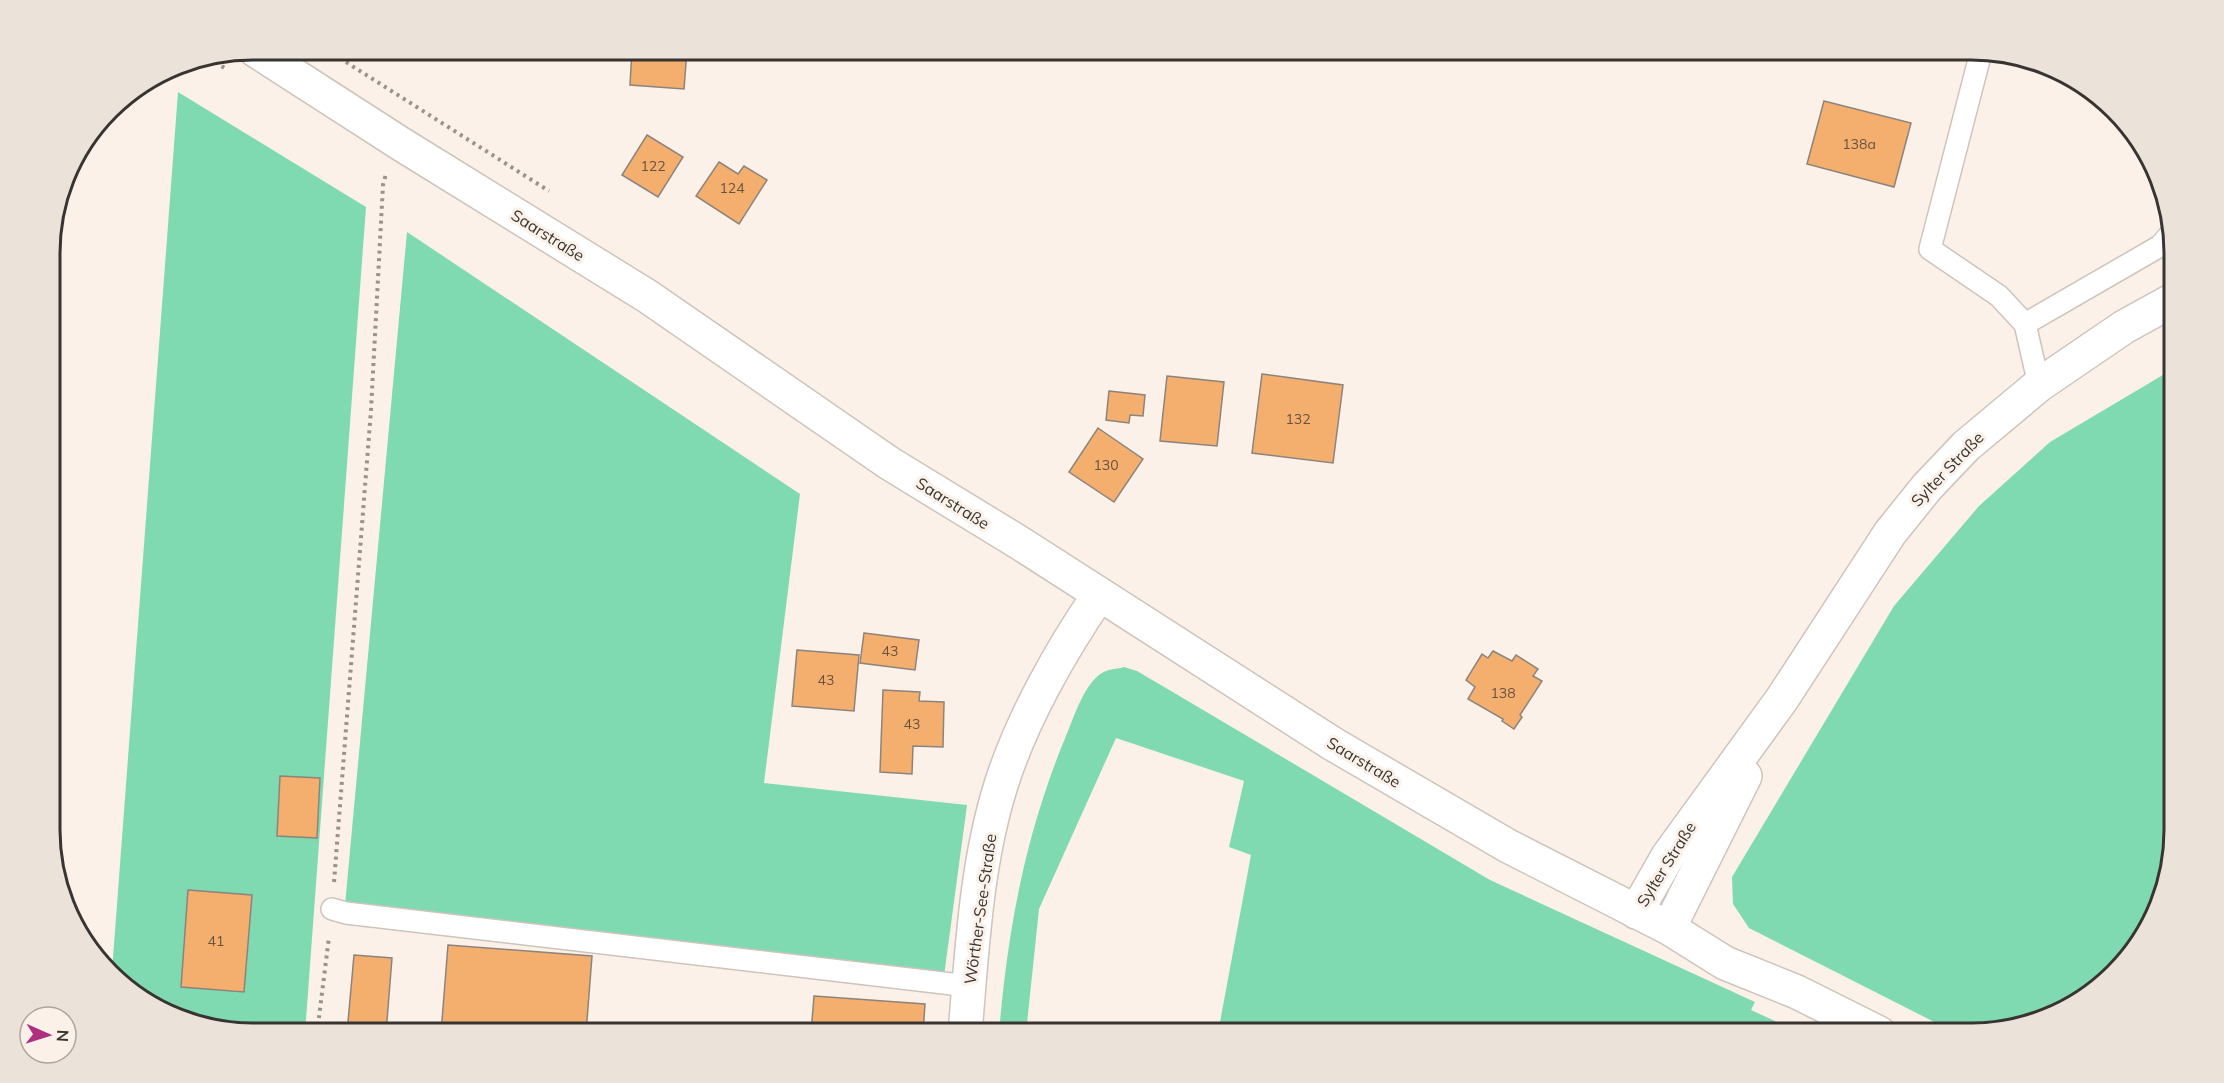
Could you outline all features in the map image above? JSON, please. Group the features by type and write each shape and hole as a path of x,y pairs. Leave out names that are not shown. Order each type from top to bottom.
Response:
{"main road":[{"name":"Saarstraße","path":"291,60 401,144 647,296 889,463 1333,744 1508,846 1669,928 1725,963 1797,992 1859,1023"},
{"name":"Sylter Straße","path":"1636,912 1668,856 1782,699 1890,533 1927,487 1966,446 2039,385 2124,327 2164,305"},
{"name":"Wörther-See-Straße","path":"966,1023 981,877 1001,786 1019,738 1070,637 1099,595"},
{"name":"Sylter Straße","path":"1669,928 1782,699"}],"lane":[{"path":"1979,60 1930,249 1990,289 2025,324 2039,385"},
{"path":"2025,324 2163,242"},
{"path":"332,909 346,913 969,986"}],"path":[{"path":"343,60 558,197"},
{"path":"318,1023 332,909 371,410 383,185 386,172 401,144"}],"green space":[{"path":"178,92 366,207 306,1023 240,1023 191,1013 156,997 135,983 113,963"},
{"path":"407,232 800,494 764,783 967,805 944,976 344,916"},
{"path":"2164,374 2164,830 2160,868 2149,904 2124,948 2108,967 2078,991 2033,1013 2009,1019 1984,1023 1936,1023 1749,928 1733,904 1732,877 1894,606 1979,506 2050,442"},
{"path":"1124,667 1137,671 1490,880 1755,1002 1751,1010 1779,1023 1220,1023 1251,855 1229,847 1244,781 1116,738 1039,909 1027,1023 1000,1023 1008,955 1021,879 1041,805 1077,708 1090,684 1104,672"}],"building":[{"path":"631,60 686,60 684,89 630,85"},
{"path":"1824,101 1911,123 1894,187 1807,164"},
{"path":"647,135 683,157 658,197 622,175"},
{"path":"719,162 738,174 744,166 767,180 739,224 696,196"},
{"path":"1262,374 1343,385 1333,463 1252,453"},
{"path":"1167,376 1224,382 1217,446 1160,441"},
{"path":"1109,391 1145,395 1143,416 1130,415 1129,423 1106,420"},
{"path":"1098,428 1143,459 1114,502 1069,472"},
{"path":"864,633 919,640 915,670 860,663"},
{"path":"797,650 859,655 854,711 792,706"},
{"path":"1493,651 1512,661 1516,655 1538,669 1533,676 1542,681 1520,715 1522,717 1514,729 1502,721 1503,719 1468,699 1475,687 1466,680 1482,654 1488,658"},
{"path":"883,690 920,692 919,701 944,702 943,747 913,746 912,774 880,772"},
{"path":"280,776 320,778 317,838 277,836"},
{"path":"188,890 252,895 244,992 181,987"},
{"path":"448,945 592,956 587,1023 442,1023"},
{"path":"354,955 392,958 387,1023 348,1023"},
{"path":"814,996 925,1004 924,1023 812,1023"}]}
